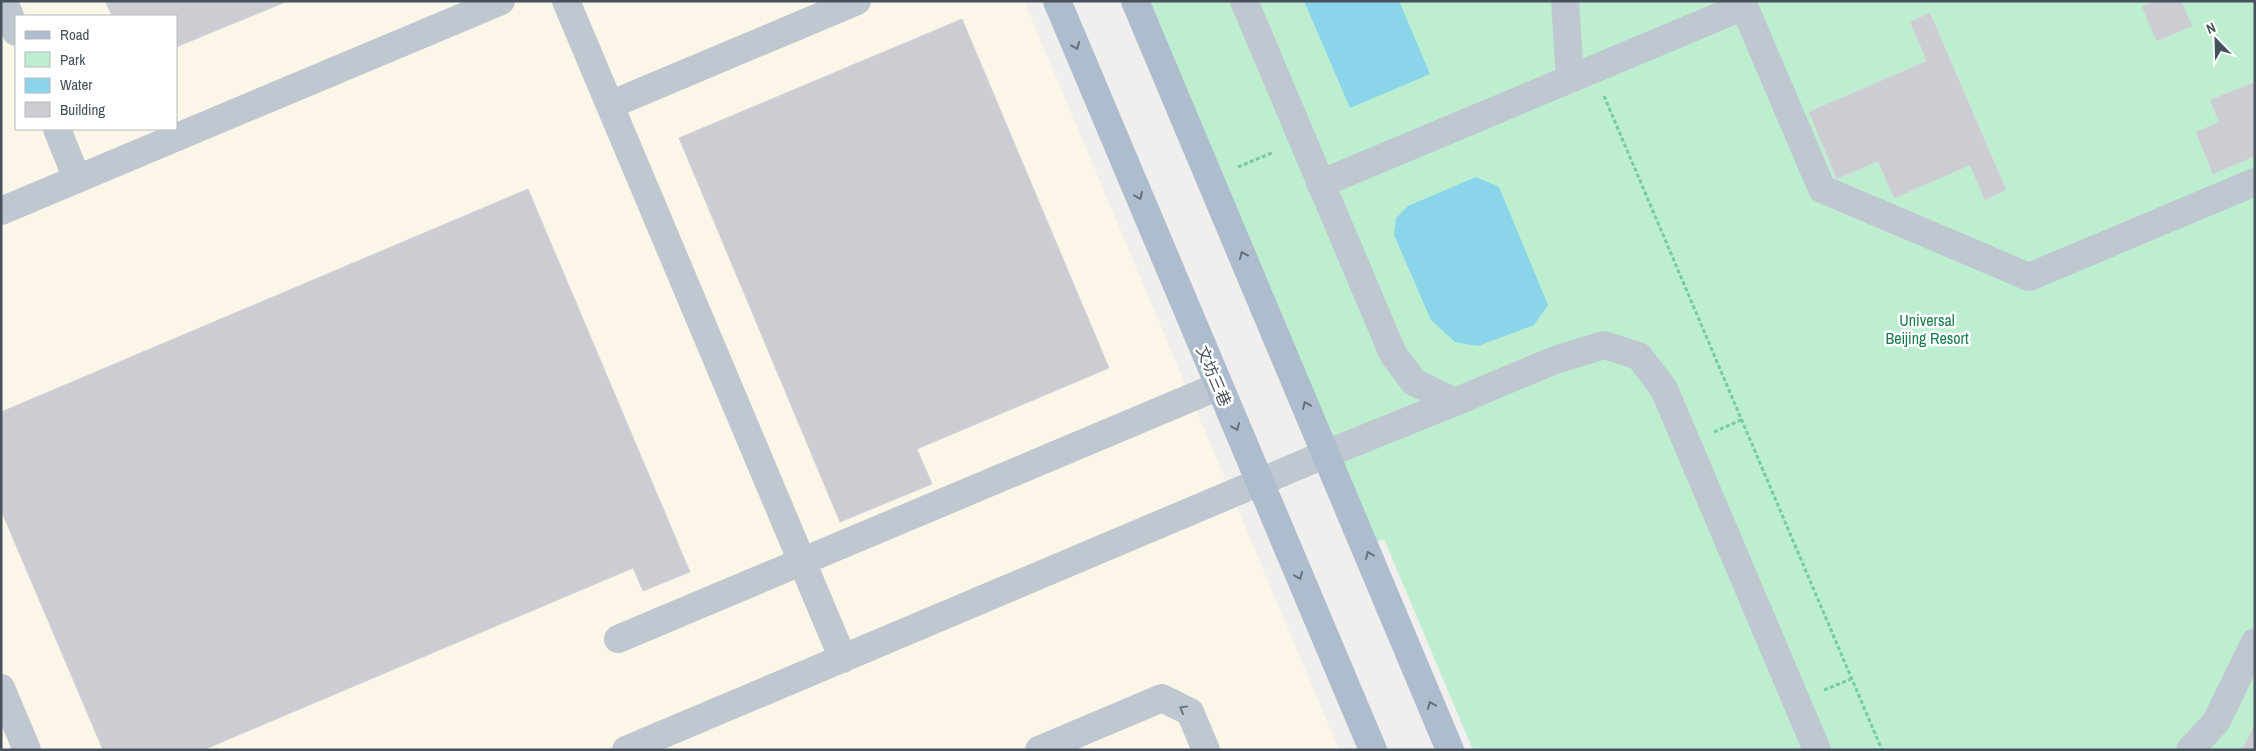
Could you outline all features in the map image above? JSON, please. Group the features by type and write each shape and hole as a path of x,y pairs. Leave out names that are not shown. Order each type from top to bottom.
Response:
{"main road":[{"name":"文坊三巷","path":"1057,1 1373,750"},
{"path":"1135,1 1450,750"}],"lane":[{"path":"4,1 15,29"},
{"path":"1,211 501,1"},
{"path":"566,1 843,659"},
{"path":"610,105 857,1"},
{"path":"1244,1 1392,354 1414,382 1455,402"},
{"path":"1565,1 1581,74"},
{"path":"1320,184 1748,3 1822,189 2029,277 2255,182"},
{"path":"56,130 77,179"},
{"path":"626,750 1326,454 1555,360 1604,345 1639,356 1664,389 1817,750"},
{"path":"618,639 1219,386"},
{"path":"2190,750 2216,722 2255,642"},
{"path":"1,688 27,750"},
{"path":"1038,750 1162,698 1190,712 1206,750"}],"path":[{"path":"1581,74 1882,750"}],"shaded area":[{"path":"1,1 1024,1 1339,750 1,750"}],"green space":[{"name":"Universal Beijing Resort","path":"1148,1 2255,1 2255,750 1473,750 1384,539 1369,545"}],"water":[{"path":"1304,1 1399,1 1430,74 1350,108"},
{"path":"1476,177 1499,187 1548,305 1534,325 1478,346 1455,342 1431,320 1394,235 1396,218 1408,206"}],"building":[{"path":"105,1 288,1 178,46 178,15 112,15"},
{"path":"2154,1 2181,1 2192,26 2157,41 2142,7"},
{"path":"1930,13 2006,190 1985,200 1970,165 1894,198 1878,161 1837,179 1809,112 1927,61 1910,22"},
{"path":"962,19 1109,368 917,449 932,484 840,522 679,138"},
{"path":"2255,82 2255,156 2213,174 2196,132 2219,122 2210,100"},
{"path":"528,189 690,572 643,591 633,568 203,750 103,750 1,510 1,412"},
{"path":"2255,725 2255,750 2242,750"}]}
